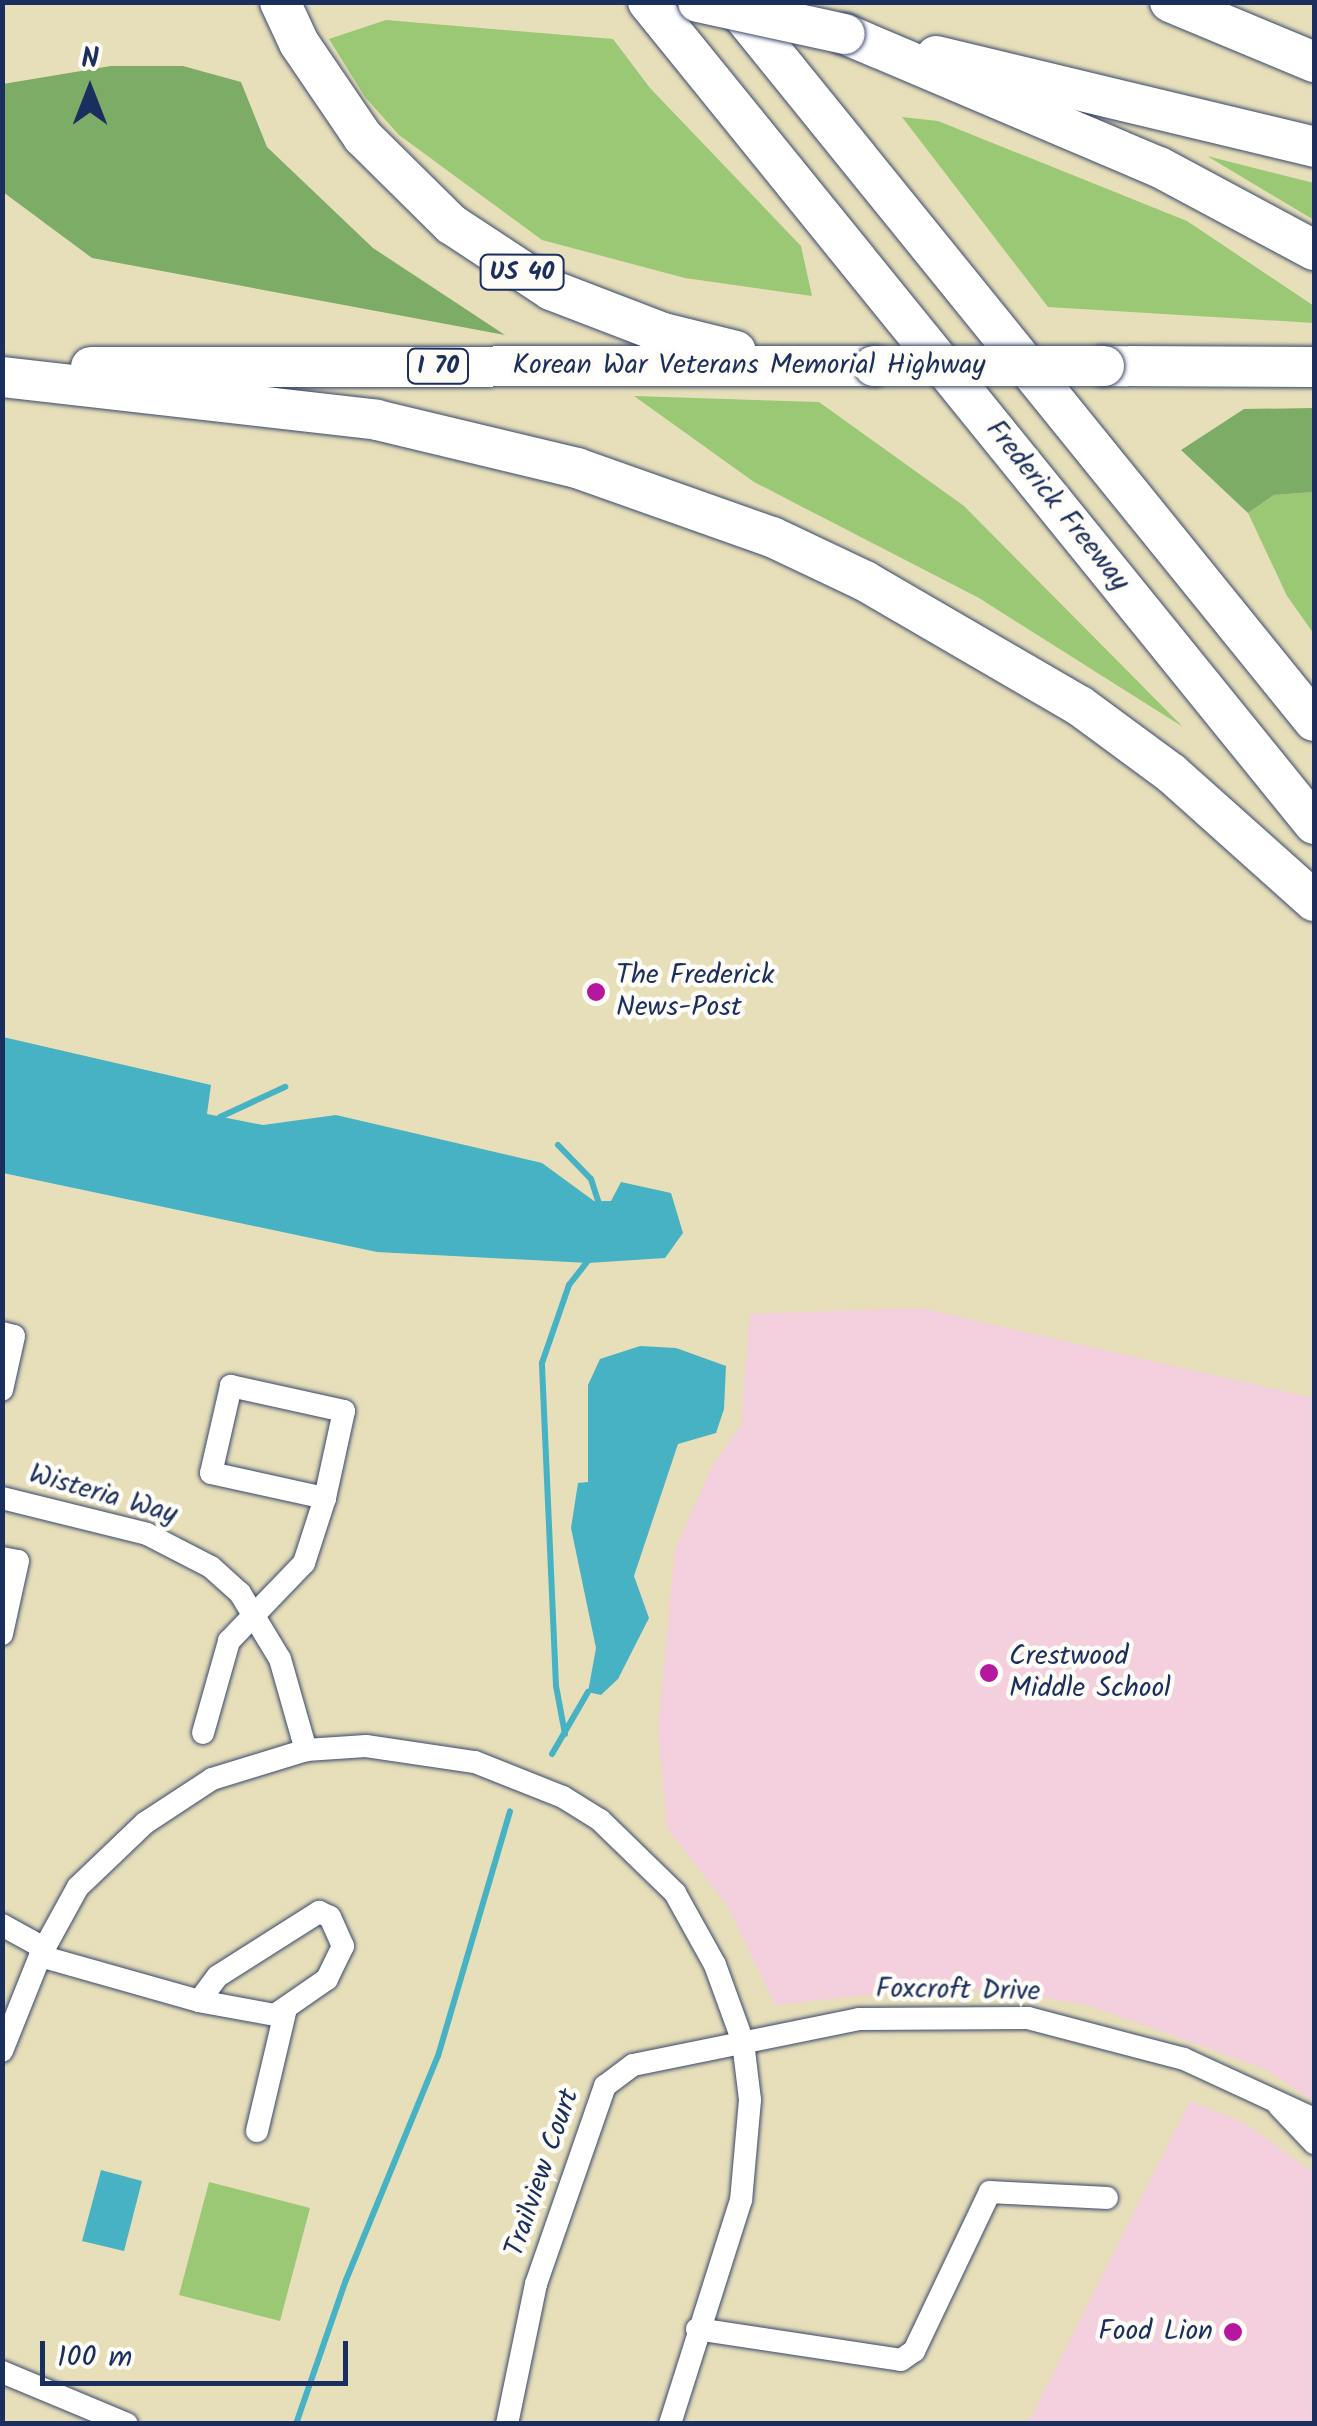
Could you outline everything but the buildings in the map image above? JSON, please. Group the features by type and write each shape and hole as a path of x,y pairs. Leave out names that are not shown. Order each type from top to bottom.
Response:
{"highway":[{"name":"US 40","path":"280,2 299,43 362,137 398,178 498,258 552,290 663,333 730,350 874,366"},
{"name":"Frederick Freeway","path":"646,2 1314,824"},
{"path":"698,2 1314,147"},
{"path":"732,2 1314,721"},
{"path":"1170,2 1314,62"},
{"path":"845,34 1159,167 1314,250"},
{"name":"Korean War Veterans Memorial Highway","path":"2,367 1314,368"},
{"path":"2,378 377,420 577,468 772,537 865,580 1080,706 1171,774 1314,901"}],"street":[{"path":"2,1333 14,1336 2,1390"},
{"path":"202,1733 220,1661 255,1613 304,1563 325,1498 344,1411 231,1386 211,1473 325,1498"},
{"name":"Wisteria Way","path":"2,1498 174,1544 211,1567 255,1613 280,1660 306,1750"},
{"path":"2,1558 18,1561 2,1634"},
{"path":"2,2051 42,1952 78,1887 145,1823 212,1779 306,1750 429,1751 513,1773 600,1820 654,1869 698,1928 743,2042 750,2100 746,2167 734,2230 697,2329 670,2424"},
{"path":"2,1925 42,1952 199,2001 275,2015 327,1979 342,1957 340,1932 319,1912 232,1966 199,2001"},
{"path":"257,2131 286,2008"},
{"name":"Foxcroft Drive","path":"743,2042 859,2019 1028,2018 1184,2059 1278,2105 1314,2118"},
{"name":"Trailview Court","path":"507,2424 536,2284 606,2086 633,2065 743,2042"},
{"name":"Foxcroft Drive","path":"1278,2105 1314,2143"},
{"path":"697,2329 902,2360 914,2351 990,2192 1108,2198"},
{"path":"2,2372 96,2417 127,2424"}],"shaded area":[{"name":"Crestwood Middle School","path":"920,1308 1314,1398 1314,2102 1265,2069 1090,2006 1014,1992 921,1989 775,2005 728,1907 667,1828 658,1728 675,1550 711,1468 741,1425 750,1314"},
{"path":"1190,2101 1245,2123 1314,2173 1314,2423 1028,2423"}],"green space":[{"path":"386,20 613,39 650,88 801,246 812,296 685,278 542,240 399,135 365,97 329,39"},
{"path":"111,66 183,66 241,82 267,147 373,248 505,335 92,258 3,192 3,84"},
{"path":"902,117 938,121 1187,221 1314,306 1314,323 1048,307"},
{"path":"1207,156 1314,183 1314,220"},
{"path":"634,396 819,402 964,506 1183,727 979,598 754,482"},
{"path":"1314,408 1314,492 1274,495 1248,513 1181,450 1244,409"},
{"path":"1314,492 1314,634 1287,596 1248,513 1274,495"},
{"path":"209,2182 310,2208 280,2321 179,2295"}],"water":[{"path":"3,1037 211,1085 207,1114 263,1125 336,1115 542,1163 594,1201 611,1201 621,1182 671,1193 683,1233 665,1258 588,1263 377,1252 3,1173"},
{"path":"640,1346 676,1348 726,1366 724,1409 716,1433 678,1444 634,1576 649,1618 618,1679 601,1695 588,1692 596,1648 571,1528 578,1483 588,1482 588,1385 600,1359"},
{"path":"101,2170 142,2181 124,2251 82,2241"}],"waterway":[{"path":"220,1117 285,1087"},
{"path":"558,1145 591,1179 600,1207"},
{"path":"565,1734 556,1686 542,1363 569,1285 589,1259"},
{"path":"552,1754 588,1692"},
{"path":"296,2424 346,2280 438,2056 510,1811"}],"place":[{"name":"The Frederick News-Post","path":"596,992"},
{"name":"Crestwood Middle School","path":"989,1673"},
{"name":"Food Lion","path":"1233,2332"}]}
